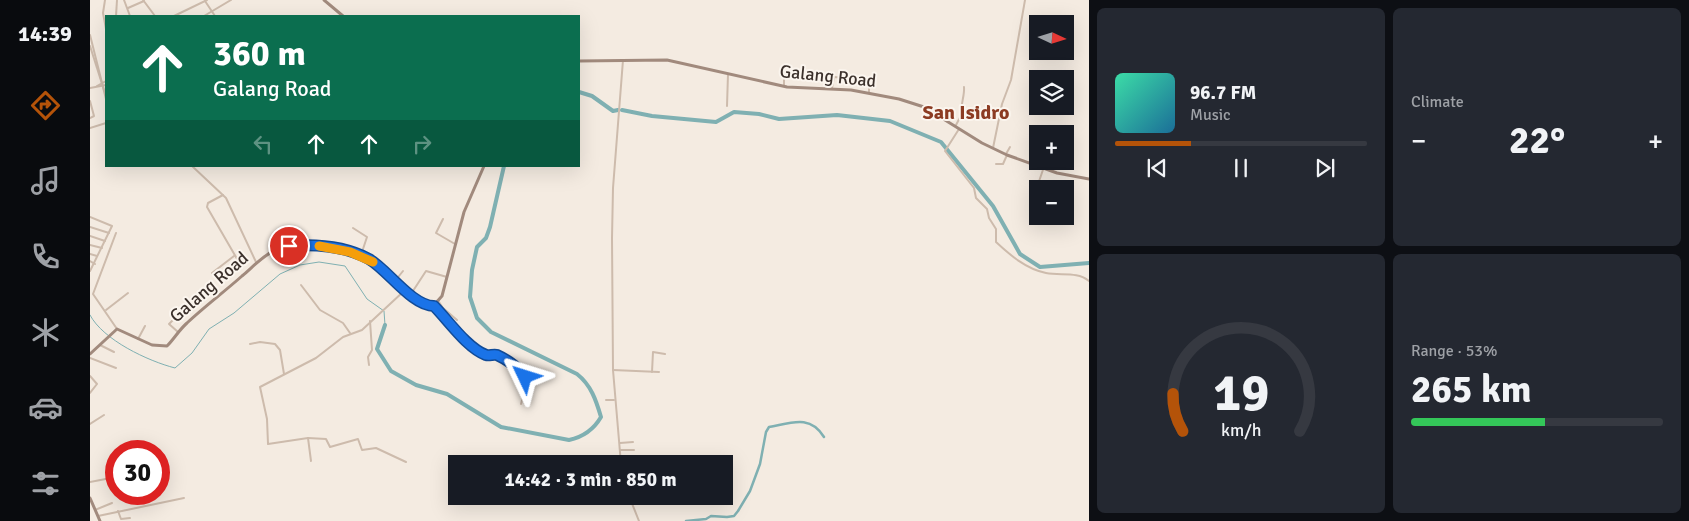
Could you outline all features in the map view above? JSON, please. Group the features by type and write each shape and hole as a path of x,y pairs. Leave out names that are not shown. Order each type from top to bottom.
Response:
{"street":[{"path":"105,0 103,13 105,23"},
{"path":"116,15 117,0"},
{"path":"124,0 130,15"},
{"path":"128,8 143,0 154,15"},
{"path":"176,15 206,0 214,15"},
{"path":"206,15 231,0"},
{"path":"324,0 341,15"},
{"path":"993,148 1002,104 1011,80 1025,0"},
{"path":"90,35 104,86 90,88"},
{"path":"90,46 103,82"},
{"path":"620,455 613,370 613,188 623,60"},
{"name":"Galang Road","path":"580,61 683,62 784,86 869,92 920,105 993,148 1029,164"},
{"path":"727,106 728,74"},
{"path":"784,86 784,77 790,77"},
{"path":"832,88 834,77 845,78"},
{"path":"97,86 103,82"},
{"path":"869,83 869,92"},
{"path":"963,114 961,108 964,87"},
{"path":"90,101 94,116 90,118"},
{"path":"955,127 965,108"},
{"path":"90,128 105,123"},
{"path":"959,129 946,148 953,162 974,188 976,198 987,209 989,218 995,226 995,240 1005,250 1034,269 1052,274 1080,275 1089,281"},
{"path":"996,164 1003,164 1010,147"},
{"path":"193,167 223,194 256,264"},
{"path":"434,306 439,302 457,245 464,212 484,167"},
{"name":"Galang Road","path":"1048,170 1089,179"},
{"path":"223,194 208,203 207,207 240,264"},
{"path":"90,218 112,225 90,271"},
{"path":"443,219 436,233 457,245"},
{"path":"90,227 109,233"},
{"path":"353,228 362,232 367,237 361,255"},
{"path":"116,233 93,294 116,330 90,355 116,368"},
{"path":"288,235 281,240 279,248 325,246 361,255 380,267 425,304 434,306 472,345 486,355 496,355 522,372 526,386 521,404"},
{"path":"90,236 105,241"},
{"path":"90,245 102,248"},
{"name":"Galang Road","path":"116,330 152,346 164,347 178,332 256,264 279,248"},
{"path":"90,254 98,256"},
{"path":"212,273 234,256"},
{"path":"90,261 95,264"},
{"path":"395,281 403,271"},
{"path":"411,294 426,271 447,278"},
{"path":"301,285 320,310 343,323 351,334"},
{"path":"406,290 360,331 338,340 316,358 260,387 267,419 268,443 270,445 308,438 326,439 330,447 358,439 362,450 376,448 406,462"},
{"path":"105,310 128,293"},
{"path":"439,302 457,320"},
{"path":"178,314 169,324 178,332"},
{"path":"368,365 368,357 372,350 370,321"},
{"path":"138,339 145,326"},
{"path":"250,344 260,342 275,344 280,350 284,374"},
{"path":"102,343 114,352"},
{"path":"652,372 653,352 665,354"},
{"path":"613,370 659,372"},
{"path":"90,376 96,384 90,393"},
{"path":"606,400 615,400"},
{"path":"90,424 104,415"},
{"path":"308,438 311,461"},
{"path":"620,443 632,442"},
{"path":"620,450 634,450"},
{"path":"90,482 105,479"},
{"path":"90,498 100,521"},
{"path":"98,516 184,498"},
{"path":"95,510 107,505"},
{"path":"633,505 639,521"},
{"path":"118,512 121,519 130,518"}],"waterway":[{"path":"580,92 592,96 613,111 618,110"},
{"path":"622,110 652,116 716,122 734,112 759,114 779,119 837,115 890,121 941,142 993,206 1020,254 1040,267 1089,263"},
{"path":"385,325 377,349 391,371 416,385 447,394 501,427 569,440 583,435 598,421 601,417 595,399 582,378 491,332 477,318 470,297 472,270 477,247 486,238 490,227 504,167"},
{"path":"90,315 96,324 115,341 140,355 175,368 192,353 209,329 234,313 280,274 300,265 319,262 345,266 367,299 384,311 385,325"},
{"path":"686,521 706,519 711,516 734,516 750,491 760,464 766,432 769,427 792,422 806,423 813,425 824,437"}],"slow traffic":[{"path":"319,246 331,247 361,255 373,262"}],"district":[{"name":"San Isidro","path":"966,112"}],"route":[{"path":"289,246 331,247 367,258 418,300 429,306 434,306 466,340 486,355 496,355 501,358 522,372 525,377"}]}
